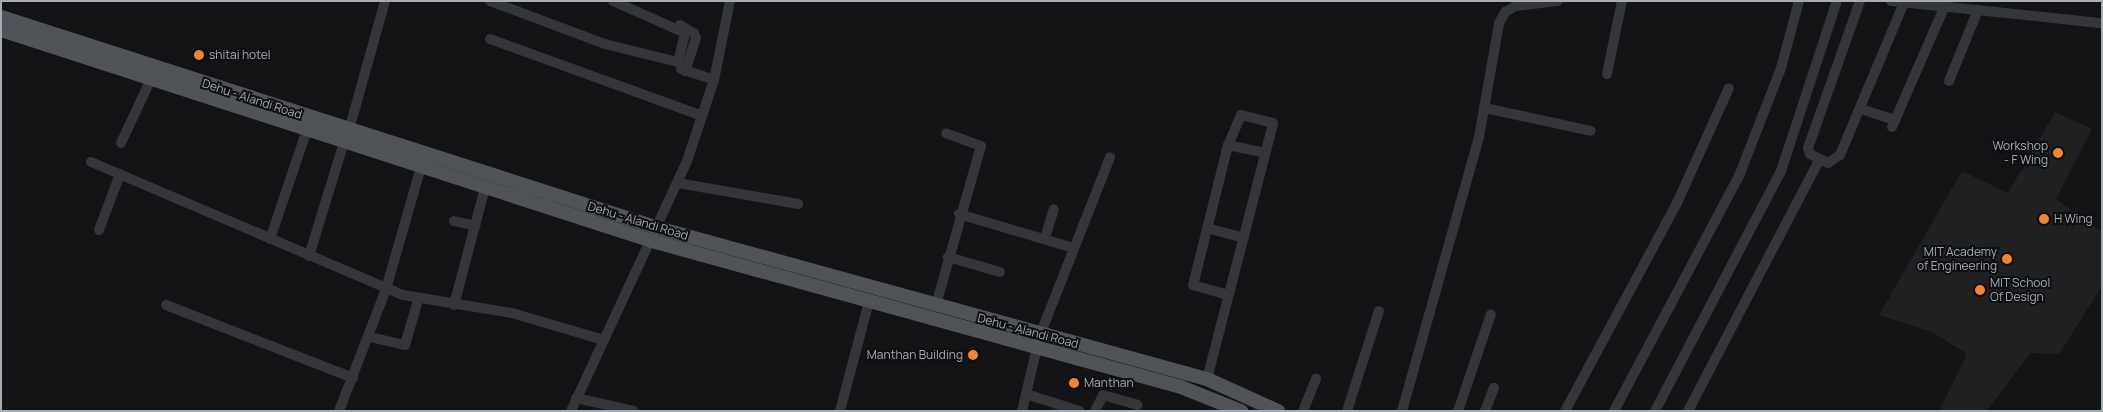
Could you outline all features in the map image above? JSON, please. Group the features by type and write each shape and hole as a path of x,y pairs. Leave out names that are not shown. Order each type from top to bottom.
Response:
{"main road":[{"name":"Dehu - Alandi Road","path":"1,17 307,130 346,136"},
{"name":"Dehu - Alandi Road","path":"1,30 151,79 176,81 423,161 869,301 1207,379 1278,411"},
{"name":"Dehu - Alandi Road","path":"423,161 485,188 936,306 1181,387 1241,411"}],"street":[{"path":"309,256 385,1"},
{"path":"490,1 676,64 685,34 659,19"},
{"path":"613,1 694,33 683,70 714,80"},
{"path":"571,411 678,183 704,116 714,80 730,1"},
{"path":"1402,411 1485,108 1504,12 1516,6 1558,1"},
{"path":"1607,74 1622,1"},
{"path":"1614,411 1740,176 1782,68 1799,1"},
{"path":"1655,411 1781,171 1838,1"},
{"path":"1860,1 1808,148 1819,160 1837,161 1861,109 1904,3"},
{"path":"1891,1 2102,23"},
{"path":"1861,109 1893,124 1944,8"},
{"path":"1949,80 1978,10"},
{"path":"490,39 704,116"},
{"path":"121,143 151,79"},
{"path":"1565,411 1677,203 1729,88"},
{"path":"1485,108 1591,130"},
{"path":"1207,379 1273,123 1241,115 1228,145 1193,285 1228,295"},
{"path":"270,239 307,130"},
{"path":"936,306 959,214 981,146 946,133"},
{"path":"1228,145 1265,153"},
{"path":"1022,411 1039,341 1110,157"},
{"path":"1688,411 1819,160"},
{"path":"339,411 370,337 423,161"},
{"path":"91,162 386,289 418,300 530,317 604,340"},
{"path":"99,230 120,174"},
{"path":"678,183 798,204"},
{"path":"454,305 485,188"},
{"path":"1045,238 1054,209"},
{"path":"959,214 1074,248"},
{"path":"454,221 475,226"},
{"path":"1207,228 1244,238"},
{"path":"948,257 1000,272"},
{"path":"370,337 405,345 418,300"},
{"path":"840,411 869,301"},
{"path":"166,304 353,378"},
{"path":"1347,411 1380,311"},
{"path":"1458,411 1491,314"},
{"path":"1303,411 1316,379"},
{"path":"1485,411 1494,388"},
{"path":"1026,394 1079,411"},
{"path":"1095,411 1103,395 1138,405"},
{"path":"576,398 634,411"}],"shaded area":[{"name":"MIT Academy of Engineering","path":"2055,112 2092,129 2056,199 2102,232 2102,286 2059,354 2030,353 1987,411 1939,411 1967,354 1932,332 1879,315 1962,171 2008,193"}],"place":[{"name":"shitai hotel","path":"199,55"},
{"name":"Workshop - F Wing","path":"2058,153"},
{"name":"H Wing","path":"2044,219"},
{"name":"MIT Academy of Engineering","path":"2007,259"},
{"name":"MIT School Of Design","path":"1980,290"},
{"name":"Manthan Building","path":"973,355"},
{"name":"Manthan","path":"1074,383"}]}
